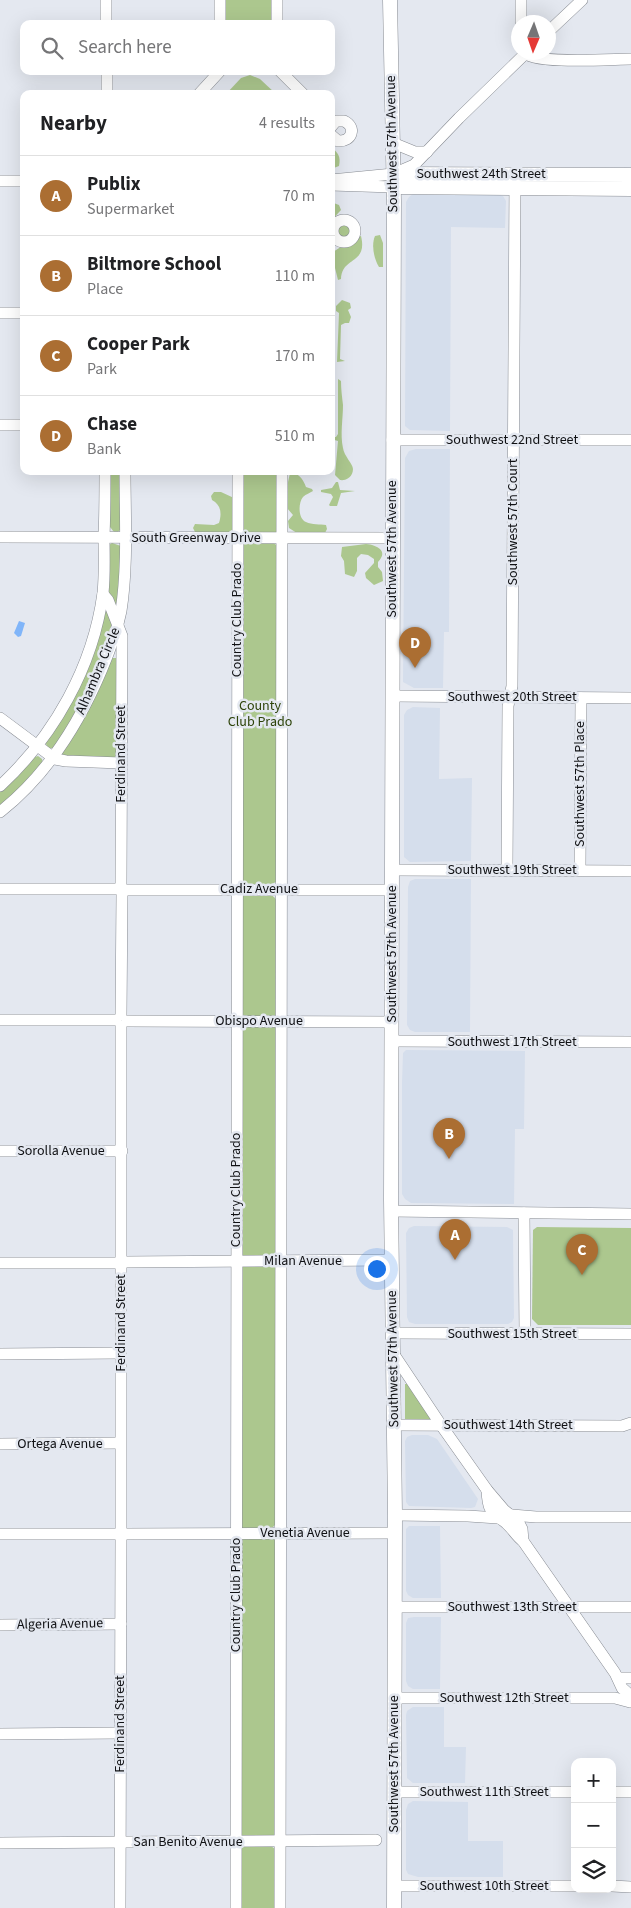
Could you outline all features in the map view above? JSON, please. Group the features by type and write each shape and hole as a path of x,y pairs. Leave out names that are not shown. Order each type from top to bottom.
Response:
{"main road":[{"name":"Southwest 57th Avenue","path":"390,0 393,143 391,1211 395,1515 394,1908"},
{"name":"Southwest 24th Street","path":"393,180 434,173 515,181 631,188"},
{"name":"Southwest 24th Street","path":"393,180 515,181 631,175"}],"street":[{"path":"106,0 106,20"},
{"path":"220,0 220,20"},
{"path":"277,0 277,20"},
{"path":"521,0 521,15"},
{"path":"556,24 582,0"},
{"path":"556,60 631,59"},
{"path":"393,180 414,165 518,60"},
{"path":"107,75 107,90"},
{"path":"202,90 216,75"},
{"path":"284,75 299,90"},
{"path":"393,143 411,150 427,152"},
{"path":"427,152 428,163 434,173"},
{"name":"Southwest 24th Street","path":"335,180 393,180"},
{"name":"Southwest 24th Street","path":"335,185 393,180"},
{"path":"0,181 20,181"},
{"name":"Southwest 57th Court","path":"507,870 508,706 512,677 515,181"},
{"path":"0,313 20,313"},
{"path":"0,425 20,425"},
{"name":"Southwest 22nd Street","path":"392,440 631,440"},
{"name":"Alhambra Circle","path":"0,786 37,747 58,716 78,676 96,626 103,594 105,475"},
{"name":"Alhambra Circle","path":"0,812 25,790 52,758 74,726 88,701 104,663 118,625 124,586 125,475"},
{"name":"Country Club Prado","path":"236,1908 235,1533 238,475"},
{"path":"280,1908 282,475"},
{"name":"South Greenway Drive","path":"0,538 393,538"},
{"path":"103,594 108,600 118,625"},
{"name":"Ferdinand Street","path":"118,625 122,641 120,1908"},
{"name":"Southwest 20th Street","path":"393,696 631,698"},
{"name":"Southwest 57th Place","path":"580,870 581,698"},
{"path":"0,718 52,758 62,761 121,763"},
{"name":"Southwest 19th Street","path":"392,870 631,871"},
{"name":"Cadiz Avenue","path":"0,889 392,890"},
{"name":"Obispo Avenue","path":"0,1020 392,1022"},
{"name":"Southwest 17th Street","path":"392,1041 631,1042"},
{"name":"Sorolla Avenue","path":"0,1151 122,1151"},
{"path":"391,1211 631,1214"},
{"path":"524,1213 525,1334"},
{"name":"Milan Avenue","path":"0,1263 392,1260"},
{"name":"Southwest 15th Street","path":"393,1333 631,1334"},
{"path":"0,1354 120,1353"},
{"path":"393,1353 441,1425 488,1490 518,1537 523,1541 616,1675 624,1691 630,1696"},
{"name":"Southwest 14th Street","path":"394,1425 628,1426"},
{"path":"457,1448 461,1436 468,1426"},
{"name":"Ortega Avenue","path":"0,1444 120,1443"},
{"path":"488,1490 489,1507"},
{"path":"468,1516 489,1507"},
{"path":"489,1507 520,1525 523,1541"},
{"path":"395,1515 631,1516"},
{"path":"520,1525 536,1517"},
{"name":"Venetia Avenue","path":"0,1534 394,1533"},
{"name":"Southwest 13th Street","path":"394,1607 631,1607"},
{"name":"Algeria Avenue","path":"0,1625 121,1624"},
{"path":"616,1675 631,1678"},
{"path":"598,1698 610,1689 616,1675"},
{"name":"Southwest 12th Street","path":"394,1698 615,1698 624,1694 630,1696"},
{"path":"0,1734 120,1733"},
{"name":"Southwest 11th Street","path":"394,1792 571,1792"},
{"path":"616,1792 631,1792"},
{"name":"San Benito Avenue","path":"0,1842 376,1840"},
{"name":"Southwest 10th Street","path":"394,1886 571,1886"},
{"path":"616,1886 631,1886"}],"shaded area":[{"path":"413,194 497,194 503,196 506,201 505,228 451,227 450,431 410,430 405,426 406,202"},
{"path":"416,449 450,449 449,632 444,632 443,688 414,688 403,682 405,458 409,451"},
{"path":"413,707 440,708 439,779 472,778 471,861 410,862 404,857 404,715 407,710"},
{"path":"415,879 471,879 470,1032 415,1032 410,1030 407,1025 408,887 410,881"},
{"path":"406,1050 525,1051 524,1129 515,1129 514,1204 411,1203 405,1199 402,1194 402,1083 403,1053"},
{"path":"414,1226 507,1227 513,1230 514,1318 512,1322 508,1324 415,1324 409,1322 407,1317 406,1233 409,1228"},
{"path":"412,1435 428,1435 437,1439 478,1499 475,1507 409,1506 406,1502 405,1441 407,1437"},
{"path":"409,1526 440,1526 441,1598 413,1598 406,1591 406,1529"},
{"path":"441,1617 440,1689 413,1689 408,1686 406,1681 406,1623 408,1618"},
{"path":"413,1707 444,1707 444,1747 466,1747 465,1783 413,1783 407,1778 406,1715 407,1711"},
{"path":"413,1801 468,1802 468,1841 503,1841 503,1877 418,1877 408,1874 406,1870 406,1810 408,1804"}],"green space":[{"path":"224,0 274,0 274,20 224,20"},
{"path":"250,75 260,79 272,90 230,90 241,78"},
{"path":"335,151 340,160 339,166 335,168"},
{"path":"335,204 339,205 341,210 335,217"},
{"path":"344,224 349,226 351,231 349,236 344,238 339,236 337,231 339,226"},
{"path":"380,235 383,243 383,267 379,267 377,264 373,248 375,236"},
{"path":"361,236 361,252 346,267 342,272 341,279 338,280 335,268 335,251 356,237"},
{"path":"342,300 350,303 351,308 348,310 351,317 349,323 341,325 340,359 345,361 337,362 339,313 336,311 336,306"},
{"path":"338,379 341,381 343,405 342,443 345,454 353,469 353,472 347,479 342,480 335,475 338,441 335,440 335,437 338,434"},
{"path":"108,475 122,475 120,530 114,532 110,527"},
{"path":"241,475 279,475 277,531 274,534 243,532"},
{"path":"290,475 298,475 306,487 312,489 313,491 301,500 301,518 308,523 326,525 325,533 300,535 289,528 288,521 293,515 287,508 286,491"},
{"path":"338,482 340,490 355,491 341,493 337,506 330,506 333,497 331,494 321,492 321,490 332,488"},
{"path":"214,492 221,492 234,498 232,530 228,533 195,532 193,528 195,524 214,525 219,523 220,510 211,496"},
{"name":"County Club Prado","path":"246,542 273,542 277,546 276,882 263,885 249,884 242,881 242,545"},
{"path":"112,543 121,546 118,615 108,595 109,545"},
{"path":"366,544 378,547 382,552 378,567 382,572 383,581 374,585 366,578 365,573 374,563 374,559 368,555 361,554 357,558 357,571 354,577 345,574 344,561 341,556 342,547"},
{"path":"105,607 114,624 92,687 54,748 48,748 45,742"},
{"path":"112,658 117,658 117,755 115,758 63,756 61,753"},
{"path":"38,756 42,759 43,764 0,808 0,791"},
{"path":"247,893 269,894 278,903 276,1015 272,1017 246,1017 242,1014 243,896"},
{"path":"245,1025 272,1025 277,1029 275,1254 271,1257 241,1256 242,1027"},
{"path":"537,1227 631,1228 631,1325 538,1325 532,1319 533,1230"},
{"path":"246,1265 271,1265 276,1268 275,1525 271,1529 245,1530 241,1528 242,1267"},
{"path":"405,1384 407,1384 431,1418 429,1420 405,1419"},
{"path":"245,1537 276,1538 275,1834 271,1837 242,1836 241,1540"},
{"path":"247,1845 271,1846 275,1849 277,1908 239,1908 240,1852"}],"water":[{"path":"19,621 25,623 21,636 18,637 14,633"}],"place":[{"name":"Chase","path":"415,668"},
{"name":"Biltmore School","path":"449,1159"},
{"name":"Publix","path":"455,1260"},
{"name":"Cooper Park","path":"582,1275"}]}
